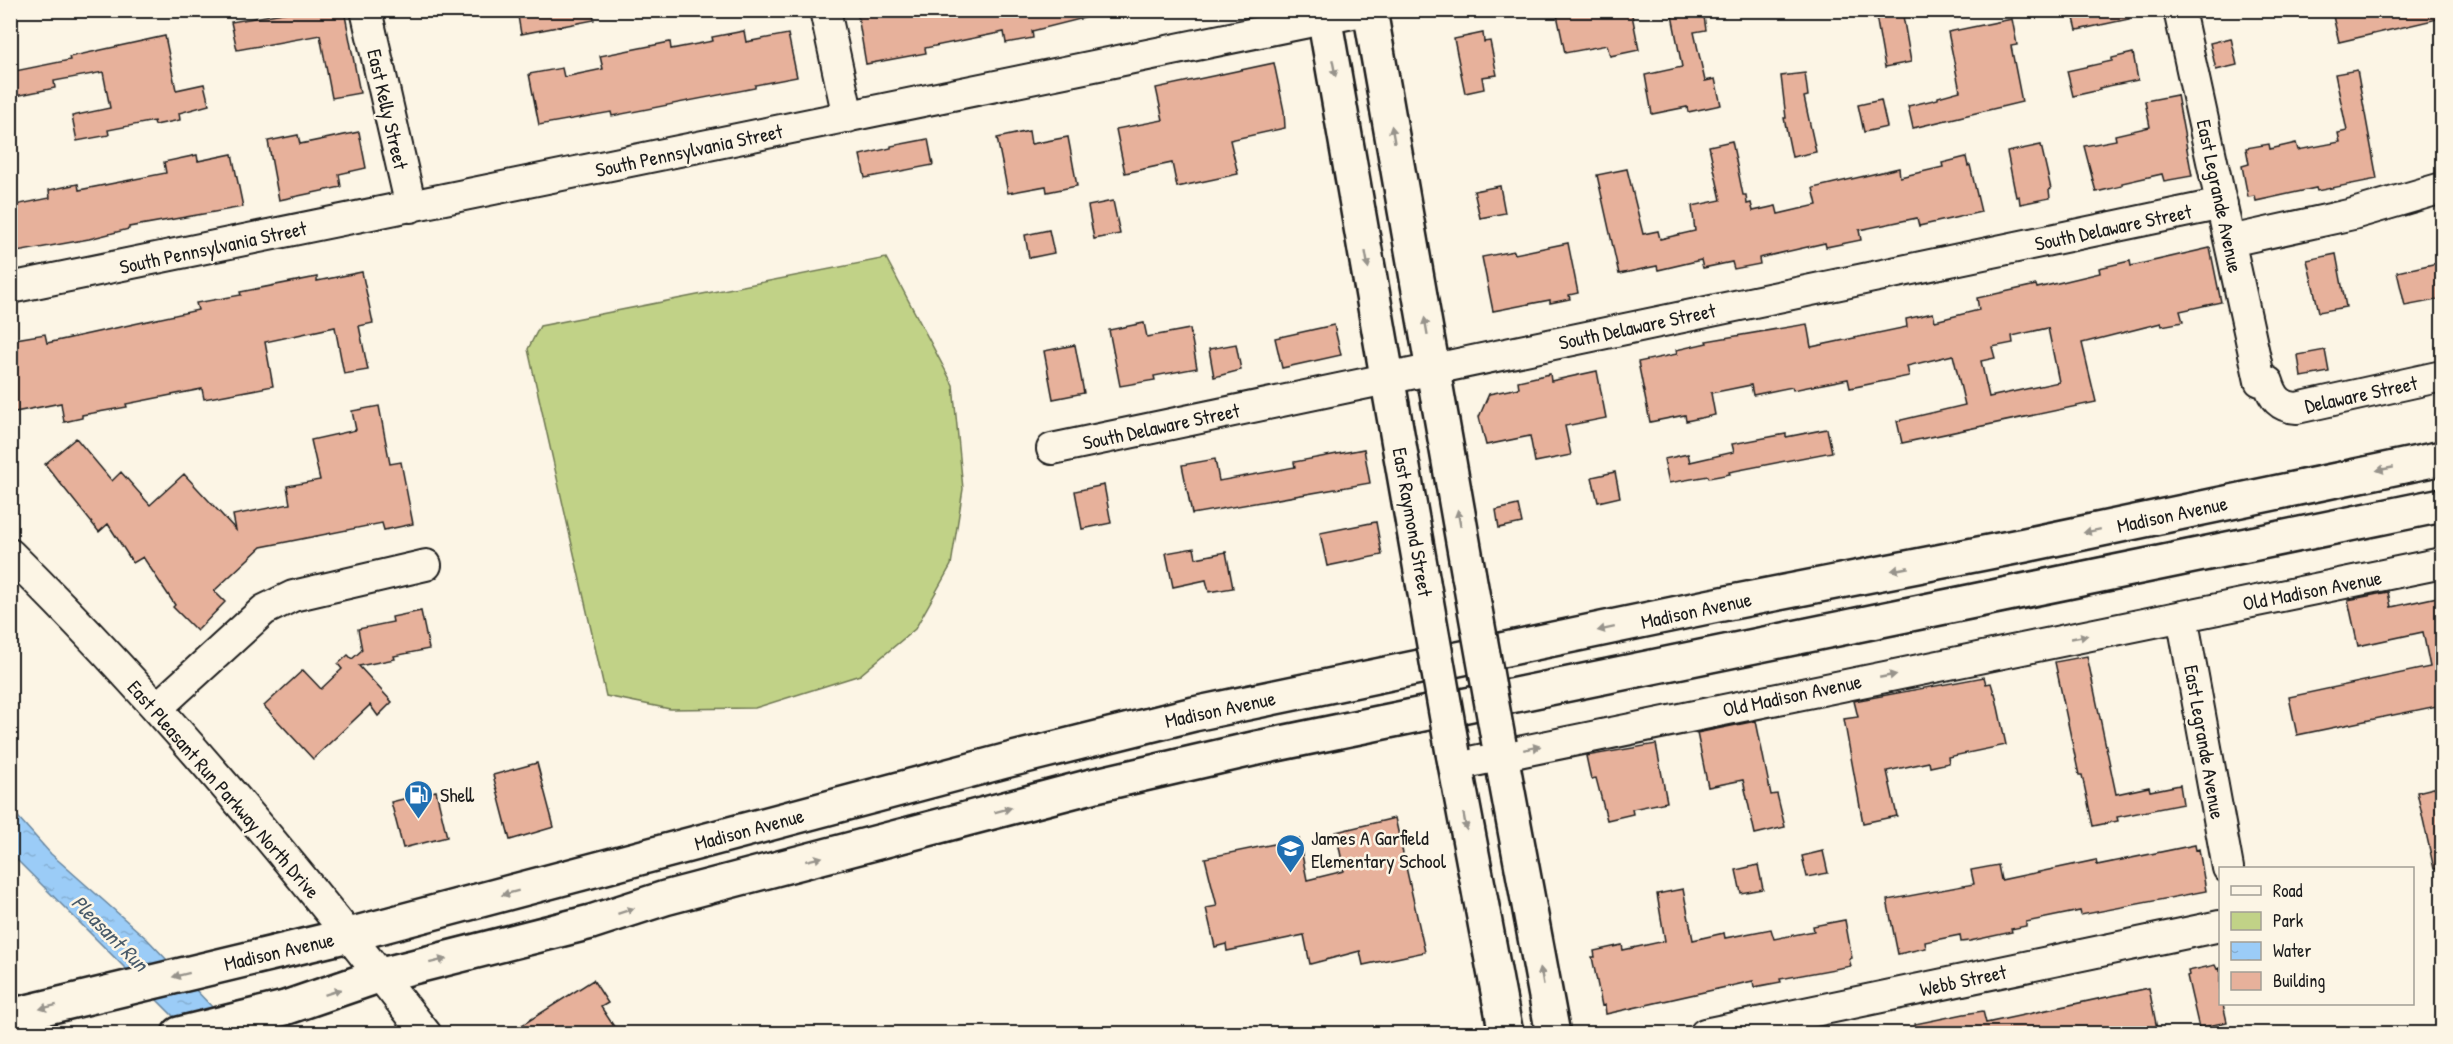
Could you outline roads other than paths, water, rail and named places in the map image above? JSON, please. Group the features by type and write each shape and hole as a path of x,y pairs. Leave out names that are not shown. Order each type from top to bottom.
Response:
{"main road":[{"path":"1369,10 1552,1034"},
{"name":"East Raymond Street","path":"1324,15 1454,759 1506,1034"},
{"name":"Madison Avenue","path":"10,1016 349,935 1005,761 1194,714 2442,458"},
{"path":"179,1034 285,1008 381,975 591,922 686,892 1092,786 1279,744 2442,505"}],"street":[{"name":"East Kelly Street","path":"366,10 411,207"},
{"path":"825,10 848,117"},
{"name":"South Pennsylvania Street","path":"10,288 848,117 1324,15 1369,10"},
{"name":"East Legrande Avenue","path":"2179,10 2230,241 2269,389"},
{"path":"2230,241 2352,214 2442,188"},
{"name":"South Delaware Street","path":"1052,449 2222,204"},
{"name":"Delaware Street","path":"2269,389 2297,408 2442,376"},
{"name":"East Pleasant Run Parkway North Drive","path":"10,554 157,708 265,833 426,1034"},
{"name":"Old Madison Avenue","path":"1454,759 2130,627 2442,563"},
{"path":"157,708 264,610 279,602 302,593 426,565"},
{"name":"East Legrande Avenue","path":"2182,616 2228,867"},
{"name":"Webb Street","path":"1705,1034 2219,926"}],"water":[{"name":"Pleasant Run","path":"10,808 51,854 147,939 237,1033 190,1033 11,854"}],"place":[{"name":"Shell","path":"419,820"},
{"name":"James A Garfield Elementary School","path":"1290,874"}]}
